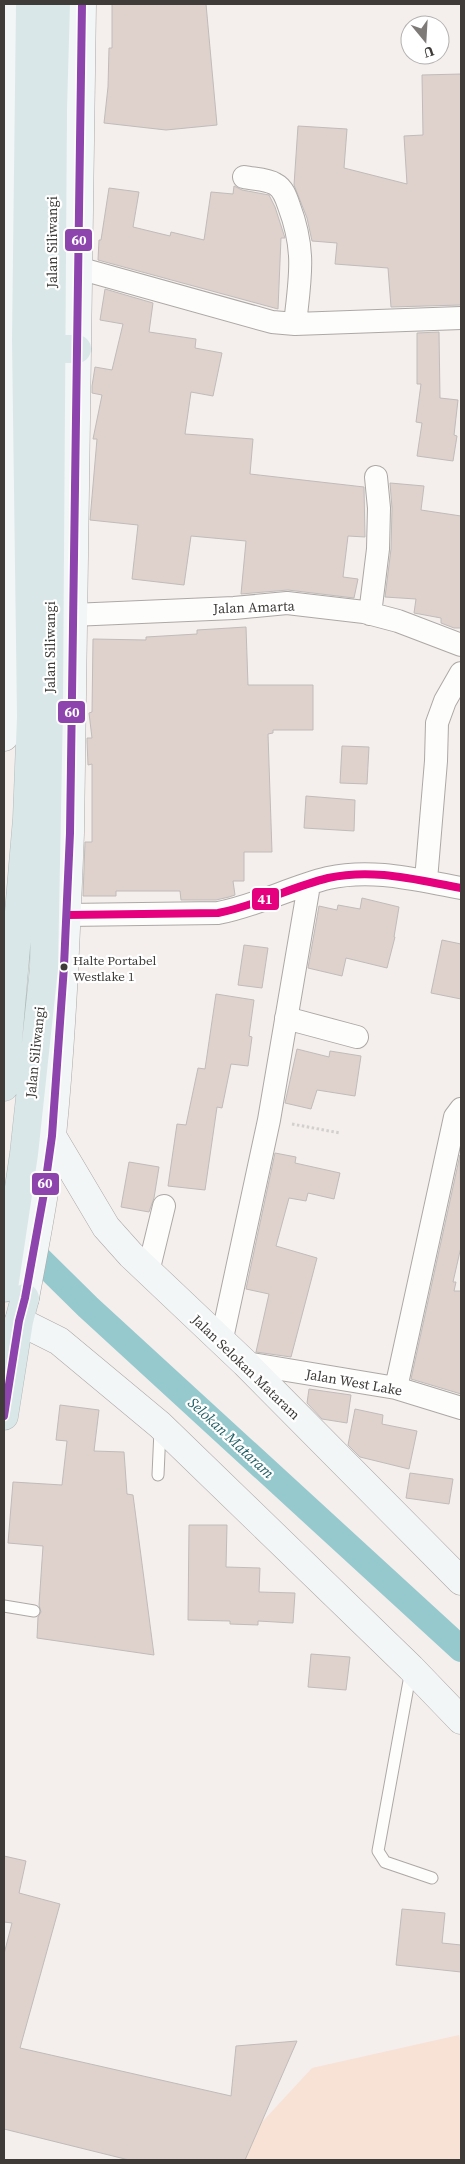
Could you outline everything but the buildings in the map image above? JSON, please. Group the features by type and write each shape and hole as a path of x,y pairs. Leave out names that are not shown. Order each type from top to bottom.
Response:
{"highway":[{"name":"Jalan Siliwangi","path":"30,4 42,43"},
{"name":"Jalan Siliwangi","path":"4,1087 27,819 31,717 18,339 40,110 42,43 56,4"},
{"name":"Jalan Siliwangi","path":"4,1416 16,1302 24,1154 44,968 48,783 65,349 40,110"}],"street":[{"path":"4,737 6,608 18,339 9,4"},
{"path":"82,4 78,268 65,349 72,615 70,833 66,915 52,1136 44,1194 16,1302 59,1341 160,1425 411,1668 461,1720"},
{"path":"244,177 274,183 283,191 290,210 298,235 301,263 295,324"},
{"path":"78,268 272,322 295,324 461,318"},
{"path":"370,614 378,549 376,477"},
{"name":"Jalan Amarta","path":"72,615 234,608 287,603 370,614 398,621 461,645"},
{"path":"426,880 436,762 436,723 445,701 461,673"},
{"path":"66,915 218,913 239,909 329,878 372,873 426,880 461,888"},
{"path":"221,1342 269,1120 309,885"},
{"path":"286,1018 357,1037"},
{"path":"396,1388 455,1117 461,1109"},
{"name":"Jalan Selokan Mataram","path":"52,1136 106,1227 148,1272 245,1363 461,1581"},
{"path":"148,1272 164,1206"},
{"name":"Jalan West Lake","path":"245,1363 396,1388 461,1408"}],"lane":[{"path":"158,1476 160,1425"},
{"path":"4,1606 34,1611"},
{"path":"411,1668 378,1851 385,1862 432,1878"}],"path":[{"path":"269,1120 340,1133"}],"shaded area":[{"path":"459,2035 461,2046 461,2160 227,2160 312,2068"}],"waterway":[{"name":"Selokan Mataram","path":"20,1240 88,1307 461,1649"}],"transit line":[{"name":"60","path":"4,1416 19,1321 44,1193 52,1136 64,966 70,833 82,4"},
{"name":"41","path":"67,915 218,913 246,906 314,882 345,875 395,876 461,888"}],"place":[{"name":"Halte Portabel Westlake 1","path":"64,967"}]}
